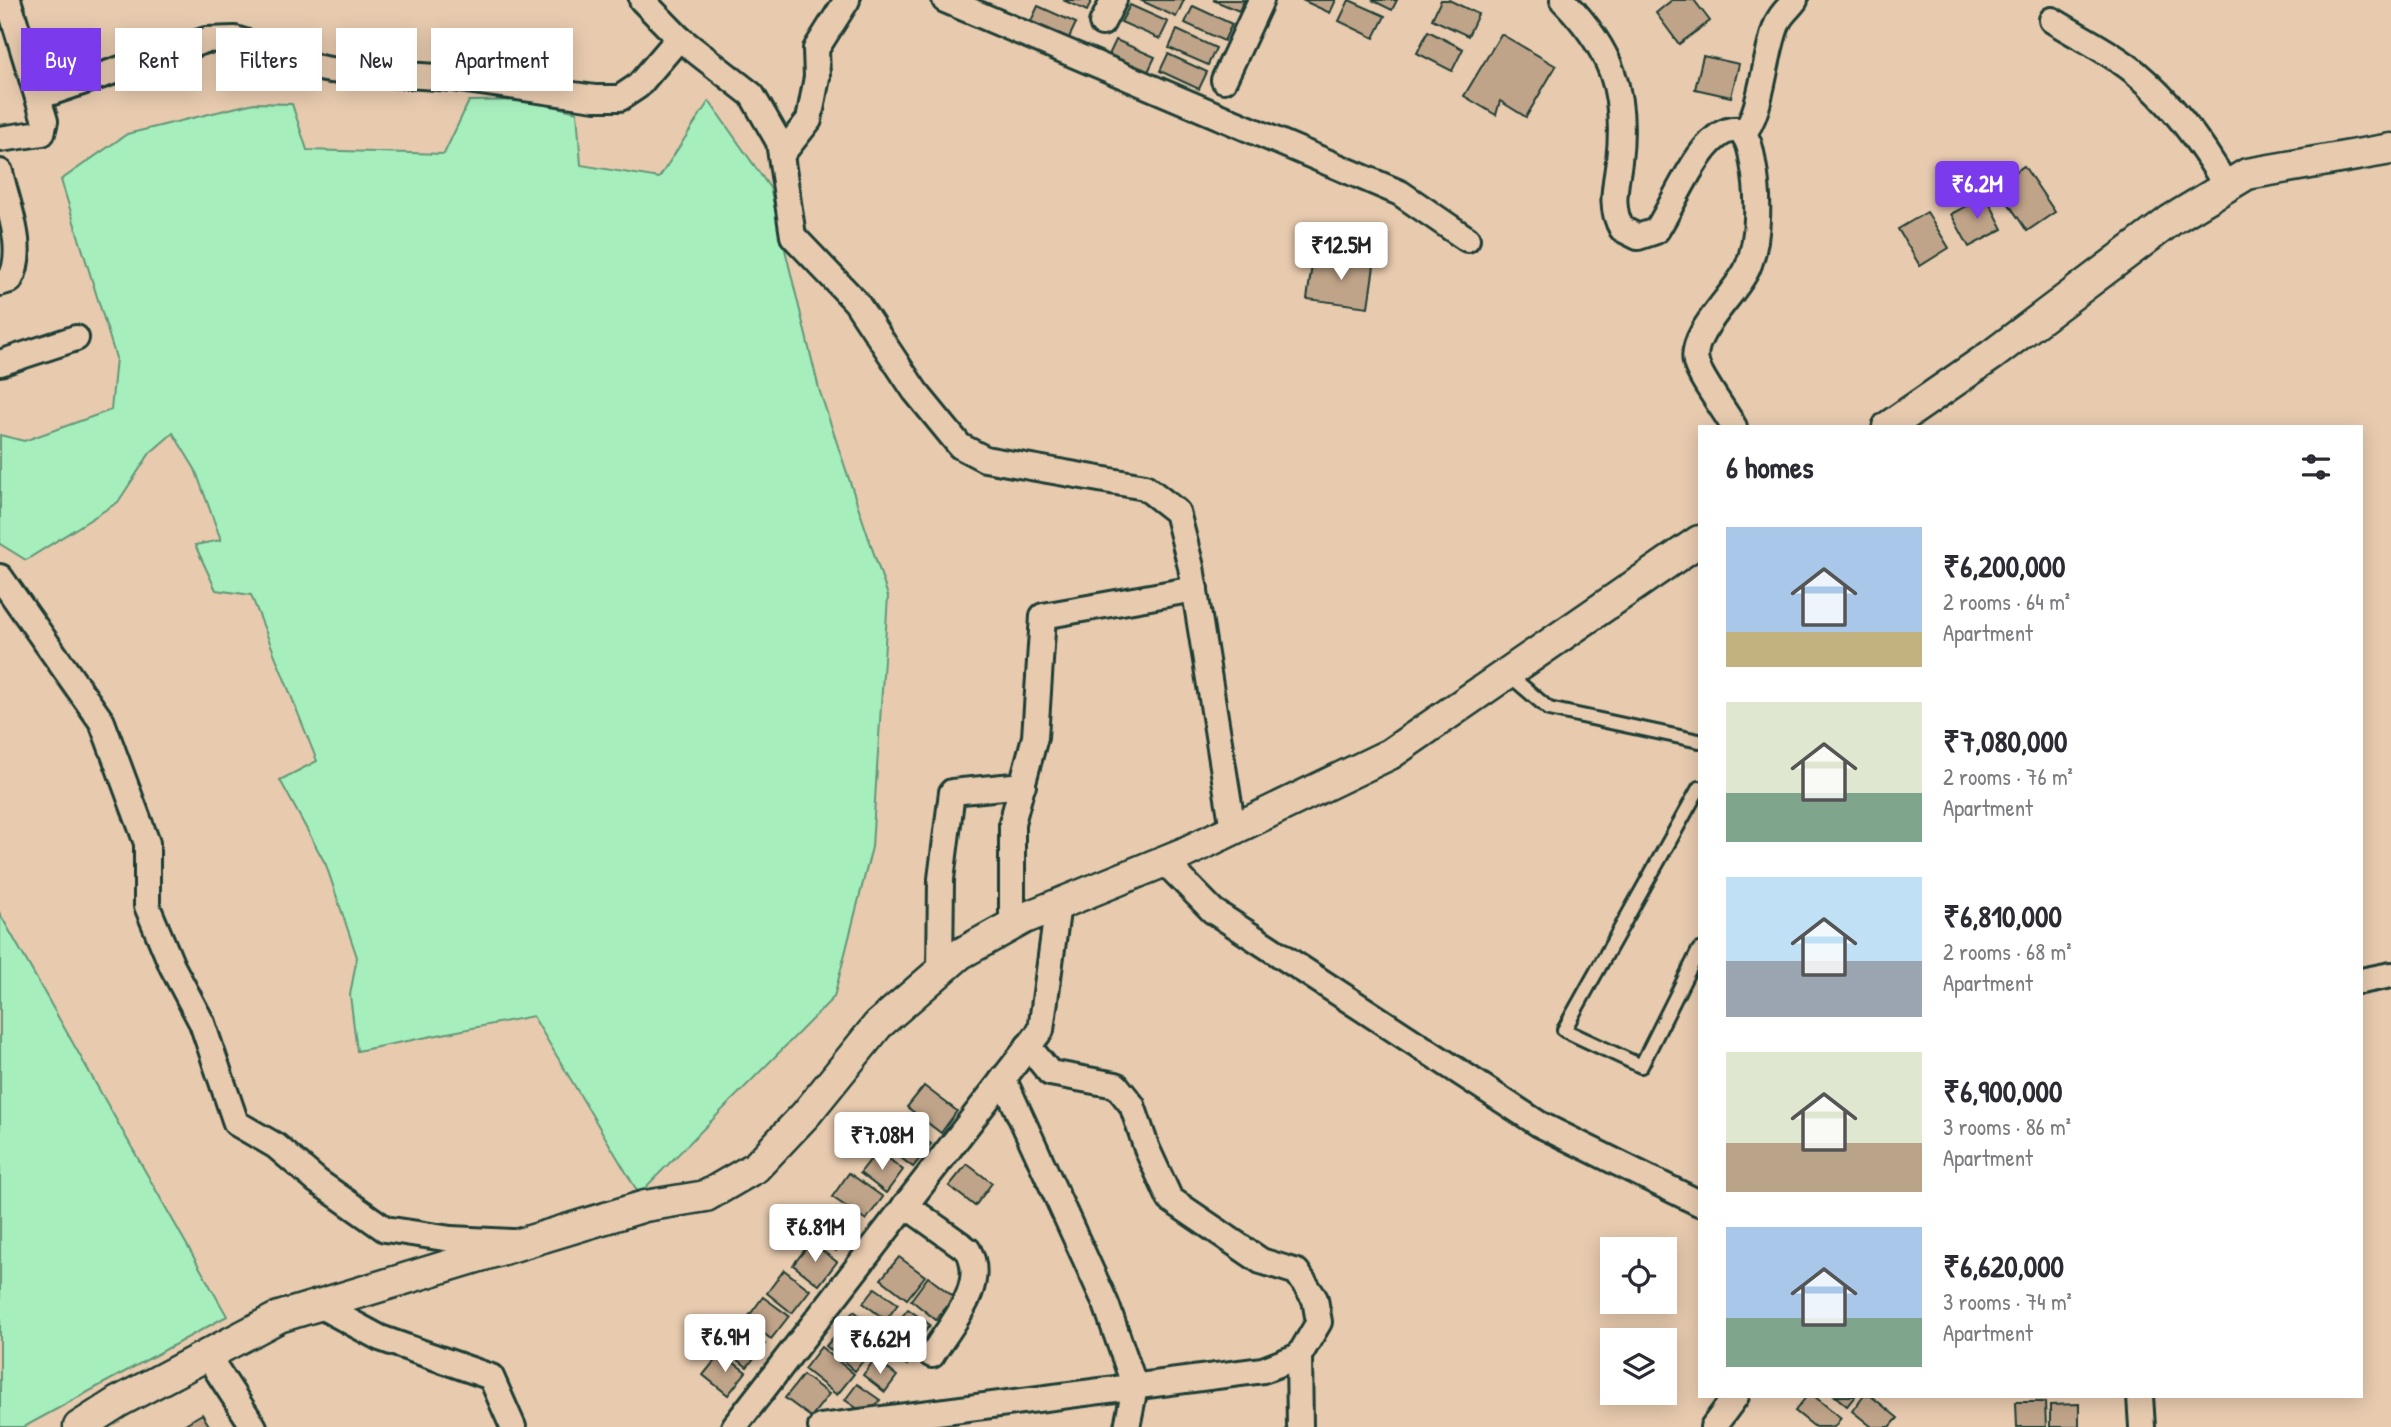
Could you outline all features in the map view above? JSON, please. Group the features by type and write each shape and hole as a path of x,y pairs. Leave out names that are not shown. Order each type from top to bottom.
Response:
{"street":[{"path":"0,139 42,133 45,121 8,0"},
{"path":"642,0 679,38 752,95 779,142 793,236 856,302 915,391 960,446 985,458 1144,487 1177,512 1195,589 1233,829"},
{"path":"782,154 809,120 817,77 816,49 847,0"},
{"path":"945,0 1400,193 1466,239"},
{"path":"1102,23 1114,0"},
{"path":"1224,80 1261,0"},
{"path":"1563,0 1591,32 1608,57 1615,78 1621,101 1621,128 1613,206 1617,222 1630,236 1646,236 1656,231 1710,142 1728,128 1743,133"},
{"path":"1743,133 1752,124 1758,89 1778,20 1795,0"},
{"path":"2052,20 2134,71 2166,102 2207,153 2226,187"},
{"path":"38,97 206,40 235,39 257,46 288,62 330,70 452,78 595,98 620,98 638,86 679,38"},
{"path":"1733,425 1696,362 1700,337 1738,285 1747,268 1754,243 1755,174 1743,133"},
{"path":"1891,425 1992,355 2171,220 2247,174 2391,149"},
{"path":"0,172 17,247 17,267 10,280 0,284"},
{"path":"0,363 76,338"},
{"path":"79,1427 118,1402 279,1317 645,1206 706,1196 756,1167 806,1114 878,1025 960,954 1012,925 1164,861 1390,754 1698,542"},
{"path":"0,576 102,722 146,843 146,906 172,966 202,1023 236,1123 276,1146 317,1181 385,1229 451,1238 524,1243"},
{"path":"1012,925 1012,823 1035,737 1043,617 1195,589"},
{"path":"940,971 941,879 952,792 1023,785"},
{"path":"1164,861 1213,911 1528,1117 1698,1202"},
{"path":"734,1427 1041,1030 1058,904"},
{"path":"2363,981 2391,975"},
{"path":"1028,1046 1050,1073 1116,1085 1132,1105 1147,1149 1170,1199 1261,1261 1297,1272 1315,1299 1319,1322 1299,1356 1300,1427"},
{"path":"1003,1078 1106,1304 1135,1387 1127,1427"},
{"path":"905,1205 968,1250 973,1260 972,1289 932,1355"},
{"path":"319,1305 380,1338 491,1377 513,1427"},
{"path":"207,1355 254,1427"},
{"path":"821,1427 1263,1370 1299,1356"},
{"path":"1713,1427 1735,1398"},
{"path":"2140,1398 2142,1427"}],"lane":[{"path":"1508,673 1549,709 1698,741"},
{"path":"1698,790 1564,1030 1641,1066 1698,952"}],"green space":[{"path":"527,100 577,112 581,165 659,178 709,101 770,188 819,389 888,596 872,847 834,997 639,1194 533,1016 357,1051 350,995 357,957 326,865 280,780 317,761 251,595 216,590 195,545 221,540 195,469 173,433 150,453 118,502 26,560 0,544 0,435 24,441 111,410 116,358 61,180 127,134 254,103 292,104 307,150 444,154 469,101"},
{"path":"0,914 227,1316 24,1427 0,1427"}],"building":[{"path":"1063,0 1092,0 1087,11"},
{"path":"1140,0 1184,0 1176,17"},
{"path":"1213,0 1244,0 1239,11"},
{"path":"1302,0 1336,0 1330,13"},
{"path":"1349,0 1385,16 1374,38 1339,21"},
{"path":"1372,0 1397,0 1392,10"},
{"path":"1441,0 1449,0 1478,14 1468,36 1432,19"},
{"path":"1672,0 1694,0 1710,21 1679,44 1656,13"},
{"path":"1130,5 1168,22 1160,39 1121,22"},
{"path":"1038,6 1076,23 1068,40 1030,23"},
{"path":"1193,6 1232,24 1224,41 1185,23"},
{"path":"1177,30 1216,48 1208,65 1169,48"},
{"path":"1428,31 1463,49 1452,71 1417,53"},
{"path":"1501,34 1556,66 1526,117 1500,101 1496,115 1464,96"},
{"path":"1116,40 1155,57 1147,74 1108,57"},
{"path":"1168,54 1207,72 1199,89 1160,71"},
{"path":"1703,56 1739,64 1731,97 1695,89"},
{"path":"2024,166 2055,212 2027,231 1996,185"},
{"path":"1986,196 2003,229 1969,247 1951,214"},
{"path":"1927,212 1949,248 1920,266 1898,229"},
{"path":"1313,258 1374,266 1368,307 1307,299"},
{"path":"924,1086 957,1111 941,1133 907,1107"},
{"path":"898,1119 931,1144 913,1167 880,1142"},
{"path":"878,1150 903,1170 886,1193 860,1173"},
{"path":"967,1164 992,1183 975,1206 949,1186"},
{"path":"849,1173 883,1197 866,1220 832,1197"},
{"path":"828,1209 854,1229 836,1251 810,1232"},
{"path":"811,1242 837,1262 819,1285 793,1265"},
{"path":"899,1257 925,1276 907,1299 881,1279"},
{"path":"784,1270 810,1290 792,1313 767,1293"},
{"path":"928,1277 954,1297 936,1320 911,1300"},
{"path":"875,1288 898,1304 886,1320 863,1303"},
{"path":"763,1297 789,1316 771,1339 746,1320"},
{"path":"908,1309 930,1325 918,1341 896,1324"},
{"path":"854,1311 883,1335 870,1350 841,1325"},
{"path":"740,1325 765,1344 747,1367 722,1347"},
{"path":"838,1332 867,1356 855,1371 826,1346"},
{"path":"896,1333 918,1350 907,1365 884,1348"},
{"path":"821,1347 854,1374 837,1395 804,1369"},
{"path":"721,1353 746,1372 728,1395 703,1375"},
{"path":"875,1359 897,1376 885,1392 863,1375"},
{"path":"803,1375 829,1394 811,1417 785,1398"},
{"path":"857,1384 880,1400 868,1416 845,1400"},
{"path":"1805,1398 1816,1398 1841,1418 1834,1427 1815,1427 1795,1411"},
{"path":"1837,1398 1853,1398 1847,1406"},
{"path":"1862,1398 1873,1398 1898,1418 1890,1427 1872,1427 1852,1411"},
{"path":"2016,1402 2045,1402 2046,1427 2017,1427"},
{"path":"2079,1404 2079,1427 2050,1427 2050,1405"},
{"path":"202,1414 210,1427 180,1427"}]}
